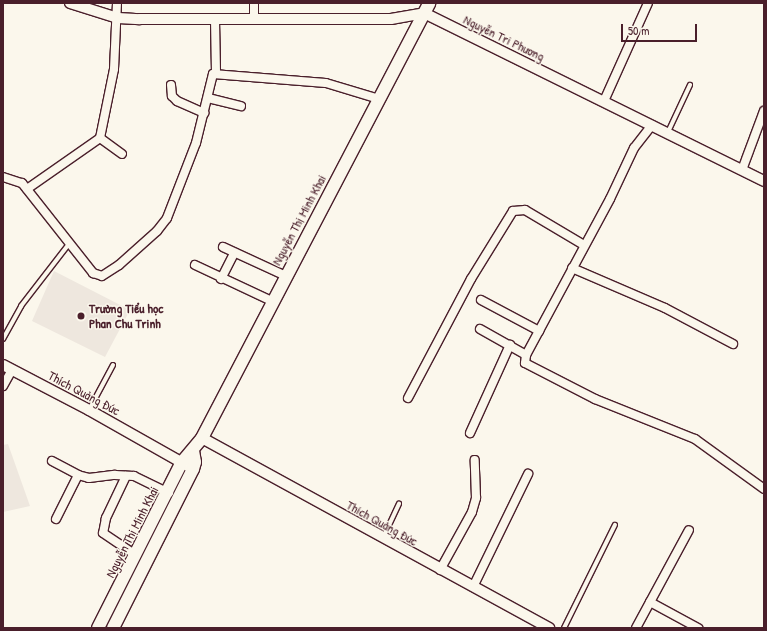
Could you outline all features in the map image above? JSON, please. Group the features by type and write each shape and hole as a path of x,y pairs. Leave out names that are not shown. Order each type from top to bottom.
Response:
{"main road":[{"name":"Nguyễn Thị Minh Khai","path":"98,626 168,493 182,462 194,451 202,438 272,301 427,8"},
{"name":"Nguyễn Thị Minh Khai","path":"113,628 193,469 195,462 194,451"}],"street":[{"path":"70,3 118,18 215,20 391,19 427,8"},
{"path":"27,189 100,138 114,69 118,18 117,3"},
{"path":"254,3 254,20"},
{"path":"604,101 648,3"},
{"name":"Nguyễn Tri Phương","path":"427,8 604,101 764,181"},
{"path":"3,177 16,180 27,189 93,274 102,276 119,265 157,232 170,210 196,143 213,74 216,72 215,20"},
{"path":"216,72 326,83 379,99"},
{"path":"171,85 172,96 177,101 204,113"},
{"path":"208,98 242,106"},
{"path":"742,170 764,111"},
{"path":"652,125 634,148 610,199 526,355 525,363 531,368 595,398 695,439 713,449 764,489"},
{"path":"100,138 122,154"},
{"path":"408,398 471,278 513,211 525,210 584,245"},
{"path":"223,247 286,276"},
{"path":"221,279 234,253"},
{"path":"196,265 221,279 272,301"},
{"path":"572,268 665,308 733,344"},
{"path":"481,300 539,331"},
{"path":"480,329 526,355"},
{"path":"470,433 510,345"},
{"name":"Thích Quảng Đức","path":"3,365 89,410 193,469"},
{"path":"3,386 12,370"},
{"name":"Thích Quảng Đức","path":"202,438 440,570 549,628"},
{"path":"440,570 472,512 476,498 475,460"},
{"path":"52,461 78,475 90,478 126,476 147,480 168,493"},
{"path":"473,587 528,474"},
{"path":"56,519 78,475"},
{"path":"126,476 106,518 103,534 136,555"},
{"path":"636,628 689,530"},
{"path":"650,602 698,628"},
{"path":"98,626 113,628"}],"lane":[{"path":"668,133 690,85"},
{"path":"3,339 21,306 69,244"},
{"path":"89,410 113,365"},
{"path":"383,538 399,504"},
{"path":"564,628 615,525"}],"shaded area":[{"name":"Trường Tiểu học Phan Chu Trinh","path":"54,271 130,310 105,357 32,321"},
{"path":"8,444 30,506 3,512 3,445"}],"place":[{"name":"Trường Tiểu học Phan Chu Trinh","path":"81,316"}]}
